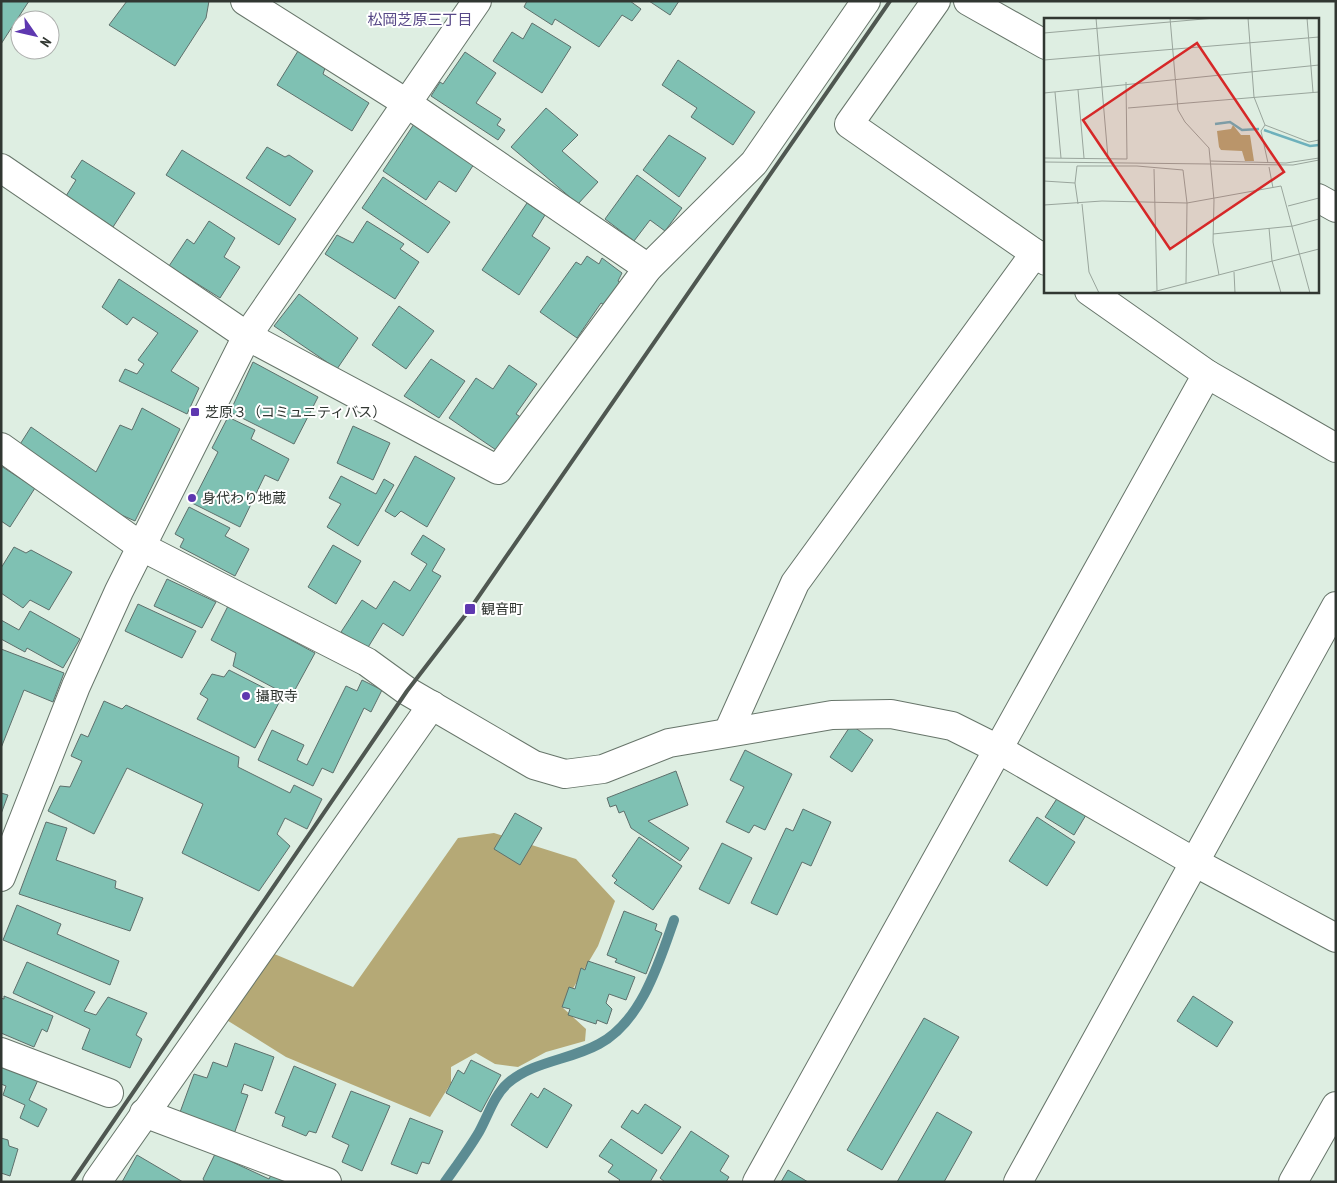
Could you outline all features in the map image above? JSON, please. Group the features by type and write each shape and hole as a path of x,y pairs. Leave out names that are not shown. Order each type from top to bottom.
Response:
{"street":[{"path":"244,1 408,104 648,268"},
{"path":"1,877 76,686 119,591 247,336 477,1"},
{"path":"1,168 247,336 498,470 648,268 754,164 866,1"},
{"path":"728,732 796,583 1040,257 849,124 936,1"},
{"path":"968,1 1044,44"},
{"path":"1320,199 1336,208"},
{"path":"1090,292 1207,374 1336,448"},
{"path":"757,1182 1207,374"},
{"path":"1,447 142,547 367,662 432,705 534,765 565,774 603,769 669,743 832,715 891,714 952,726 998,750 1196,863 1336,938"},
{"path":"1018,1182 1196,863 1336,606"},
{"path":"97,1182 432,705"},
{"path":"1,1052 108,1094"},
{"path":"1294,1182 1336,1106"},
{"path":"144,1113 327,1182"}],"shaded area":[{"path":"494,833 576,859 615,901 598,946 562,1007 586,1029 585,1041 546,1052 518,1067 495,1064 476,1053 451,1067 451,1083 430,1117 286,1057 225,1019 272,953 353,987 458,838"}],"building":[{"path":"1,1 29,1 23,10 10,10 10,30 1,44"},
{"path":"127,1 209,1 206,18 175,66 109,25"},
{"path":"527,1 630,1 641,9 632,21 622,15 599,47 555,19 552,25 524,7"},
{"path":"649,1 679,1 670,15"},
{"path":"532,23 571,47 542,93 493,61 512,32 523,39"},
{"path":"298,51 325,68 323,74 369,103 352,131 277,85"},
{"path":"465,52 496,73 476,103 501,119 497,125 505,130 498,140 431,96 440,82 443,84"},
{"path":"678,60 755,112 733,145 691,117 697,108 662,85"},
{"path":"546,108 578,135 562,151 598,182 578,204 511,147"},
{"path":"414,124 474,164 456,192 439,181 426,200 383,171"},
{"path":"669,135 706,158 679,197 643,170"},
{"path":"267,147 285,157 289,155 313,171 290,206 246,178"},
{"path":"182,150 296,219 279,245 166,175"},
{"path":"82,160 135,193 113,227 66,196 76,180 71,177"},
{"path":"637,175 682,208 665,231 650,220 634,241 605,219"},
{"path":"383,177 450,222 428,253 362,208"},
{"path":"527,203 545,215 532,236 550,248 519,295 482,270"},
{"path":"209,221 235,238 224,257 240,267 220,298 169,266 187,239 194,244"},
{"path":"367,221 404,244 400,249 419,262 395,299 325,254 337,235 353,243"},
{"path":"587,256 599,264 602,258 622,273 618,281 621,283 606,306 601,303 577,338 540,312 576,262 581,265"},
{"path":"119,279 198,331 171,371 199,388 187,414 119,381 125,369 137,374 144,364 138,360 158,333 133,317 127,325 102,307"},
{"path":"299,294 358,338 337,369 274,326"},
{"path":"399,306 434,331 406,369 372,345"},
{"path":"431,359 465,381 439,418 404,396"},
{"path":"253,362 318,397 294,444 230,412"},
{"path":"509,365 537,384 516,414 525,420 502,454 449,418 476,378 493,389"},
{"path":"142,408 180,429 135,521 99,505 17,449 31,427 96,472 120,425 132,430"},
{"path":"228,417 255,430 251,439 289,459 278,481 265,475 240,527 192,503 218,452 212,448"},
{"path":"353,426 390,443 373,480 337,463"},
{"path":"415,456 455,478 427,527 401,511 395,517 385,511"},
{"path":"1,466 35,488 10,527 1,521"},
{"path":"341,476 376,494 384,479 394,485 358,546 327,527 341,504 329,498"},
{"path":"189,507 230,528 225,536 249,549 235,576 180,547 184,539 175,534"},
{"path":"423,535 445,549 432,571 441,576 403,636 383,623 367,649 341,632 362,600 376,609 394,581 410,591 427,564 411,554"},
{"path":"333,545 361,561 336,604 308,587"},
{"path":"14,547 26,553 31,550 72,572 49,610 30,600 23,608 1,593 1,568"},
{"path":"167,579 216,602 202,628 154,606"},
{"path":"138,604 196,631 182,658 125,631"},
{"path":"228,606 315,653 291,697 233,666 236,653 211,640"},
{"path":"30,611 80,639 63,668 27,648 25,652 1,639 1,620 19,630"},
{"path":"1,649 64,673 53,702 24,690 1,748"},
{"path":"229,670 282,697 255,748 197,719 208,699 200,694 212,674 224,677"},
{"path":"362,680 382,690 371,712 364,708 333,773 322,768 313,786 258,760 272,730 304,745 297,760 307,765 346,686 357,691"},
{"path":"104,701 122,709 126,705 239,757 238,767 290,793 294,785 322,799 307,829 285,818 277,834 290,846 259,891 182,853 203,804 127,768 94,834 48,811 60,786 70,787 82,761 71,756 81,734 88,737"},
{"path":"851,725 873,740 852,772 830,757"},
{"path":"745,750 792,774 765,830 754,825 749,833 726,822 744,787 730,780"},
{"path":"676,771 688,805 648,821 689,848 680,861 631,828 624,811 619,813 616,805 610,807 607,798"},
{"path":"1,793 8,795 1,814"},
{"path":"1058,797 1086,815 1074,835 1045,817"},
{"path":"803,809 831,822 811,866 802,862 777,915 751,903 786,828 793,831"},
{"path":"515,813 542,828 520,865 494,849"},
{"path":"1037,817 1075,842 1047,886 1009,861"},
{"path":"46,822 67,828 56,860 116,881 115,888 143,898 130,931 19,894"},
{"path":"639,837 682,866 653,910 614,883 617,880 612,876"},
{"path":"722,843 752,858 729,904 699,889"},
{"path":"17,905 61,924 57,934 119,961 110,985 3,940"},
{"path":"624,911 657,924 655,930 662,933 646,974 615,962 617,959 607,955"},
{"path":"588,961 635,977 626,1000 609,994 606,1003 612,1009 607,1024 597,1020 596,1024 568,1015 570,1009 562,1007 569,987 575,989 581,968 585,970"},
{"path":"27,962 95,992 84,1011 96,1015 108,997 147,1013 136,1035 142,1039 130,1068 82,1049 90,1029 13,993"},
{"path":"4,996 53,1016 47,1032 42,1029 34,1047 1,1033 1,998 4,999"},
{"path":"1193,996 1233,1022 1217,1047 1177,1021"},
{"path":"924,1018 959,1037 882,1170 847,1150"},
{"path":"235,1043 274,1057 262,1091 244,1084 241,1093 248,1095 234,1134 179,1115 194,1074 207,1078 213,1062 227,1067"},
{"path":"471,1060 501,1075 481,1112 446,1093 458,1070 464,1074"},
{"path":"1,1064 38,1080 29,1100 47,1109 38,1127 20,1118 25,1105 3,1095 6,1086 1,1084"},
{"path":"294,1066 336,1084 316,1133 309,1131 306,1136 282,1126 285,1117 275,1113"},
{"path":"544,1088 572,1105 547,1148 511,1125 531,1093 538,1098"},
{"path":"351,1091 390,1106 362,1171 342,1162 349,1145 332,1137"},
{"path":"645,1104 681,1127 662,1154 621,1127 632,1110 638,1114"},
{"path":"937,1112 972,1132 944,1182 897,1182"},
{"path":"410,1118 443,1131 429,1164 422,1162 417,1174 391,1164"},
{"path":"691,1131 729,1156 720,1171 729,1177 726,1182 665,1182 660,1178"},
{"path":"1,1138 8,1140 9,1146 18,1149 10,1176 1,1173"},
{"path":"611,1139 657,1170 650,1182 618,1182 620,1180 608,1172 613,1165 599,1156"},
{"path":"215,1154 269,1179 272,1173 291,1182 205,1182 203,1179"},
{"path":"137,1155 183,1182 122,1182"},
{"path":"788,1170 808,1182 781,1182"}],"waterway":[{"path":"445,1182 475,1138 499,1093 508,1083 529,1070 599,1044 614,1034 626,1021 647,990 674,920"}],"railway":[{"path":"72,1182 407,691 470,609 890,1"}],"place":[{"name":"芝原３（コミュニティバス）","path":"195,412"},
{"name":"身代わり地蔵","path":"192,498"},
{"name":"観音町","path":"470,609"},
{"name":"攝取寺","path":"246,696"}],"district":[{"name":"松岡芝原三丁目","path":"420,19"}]}
